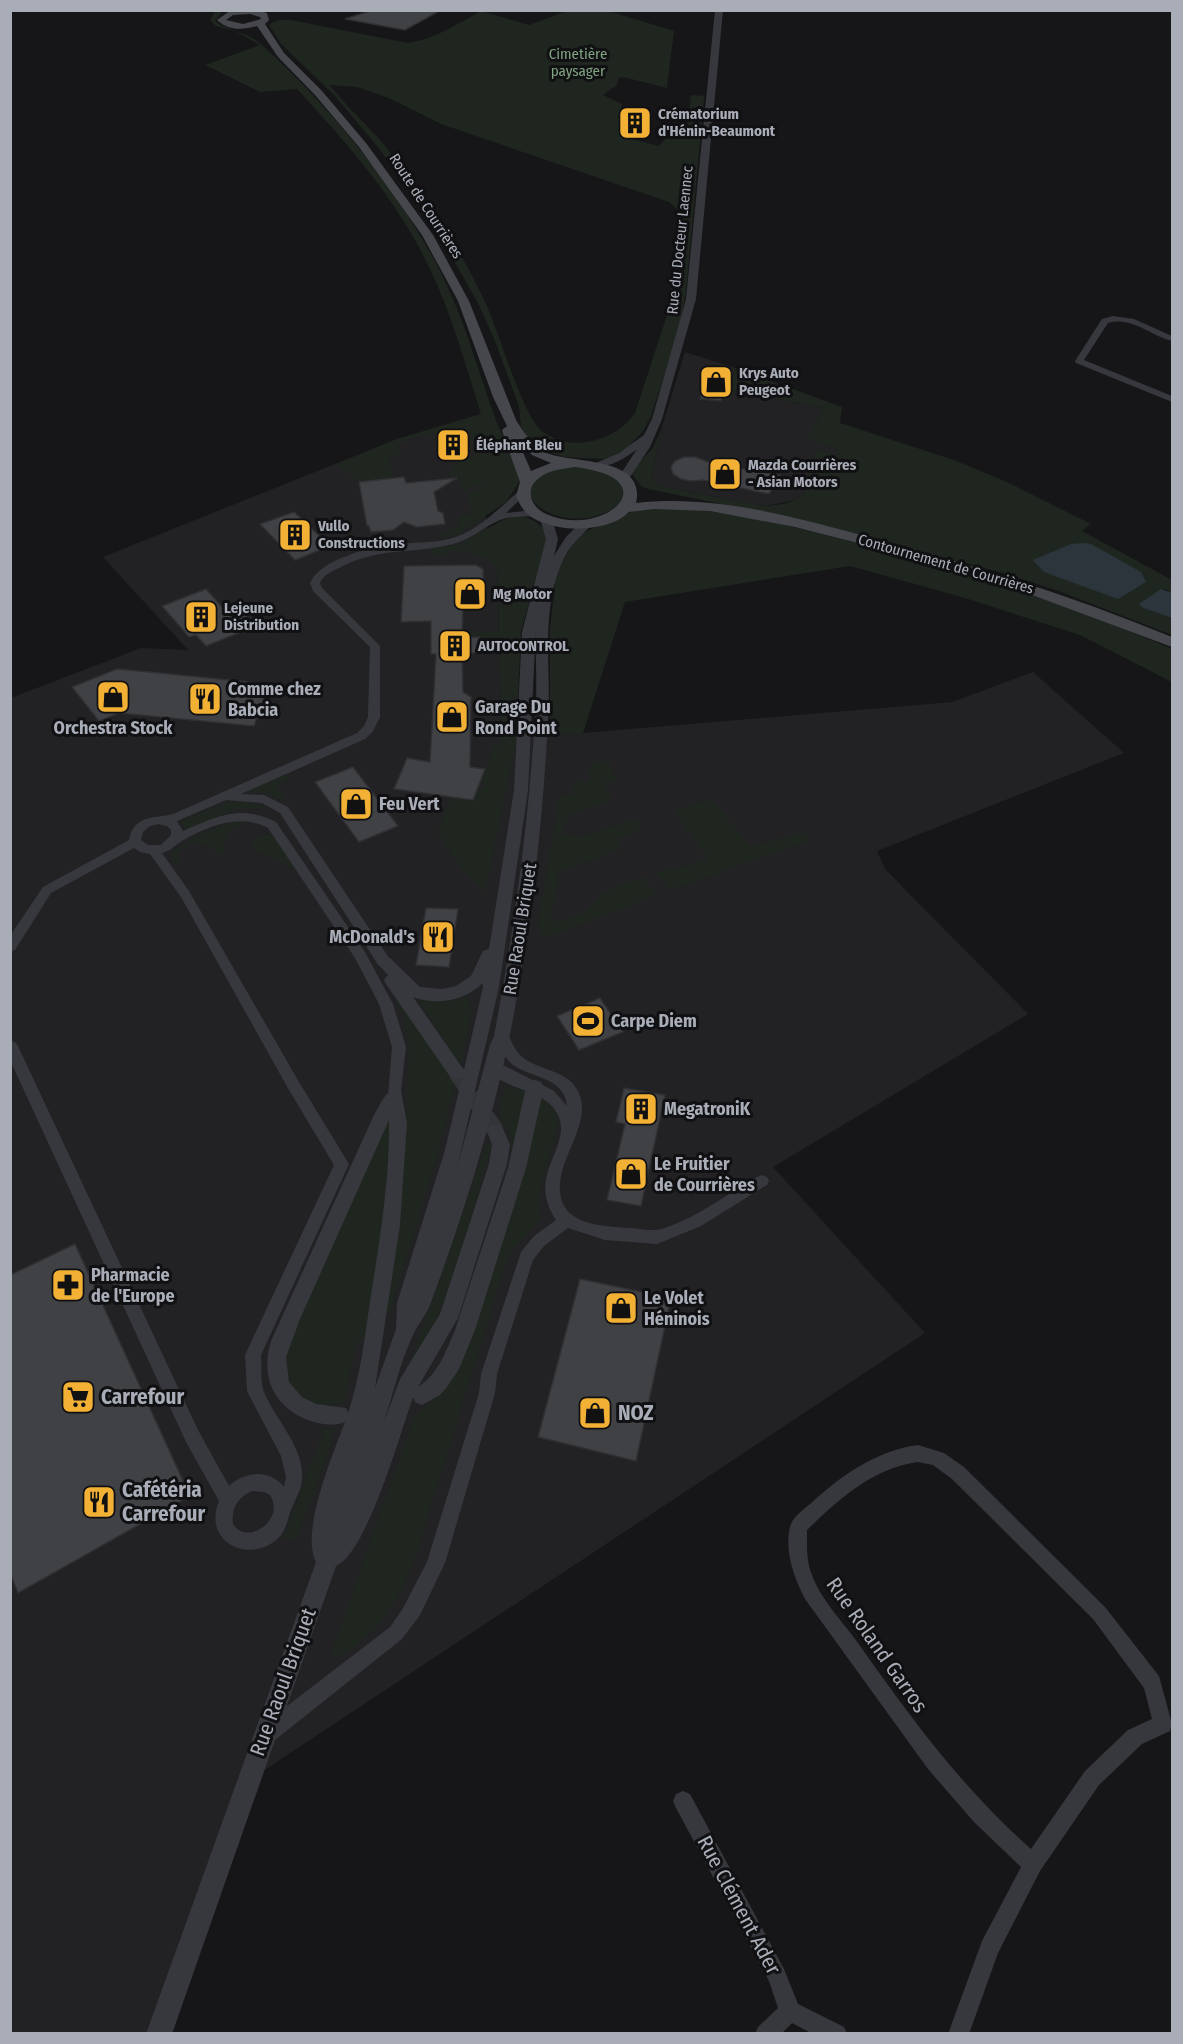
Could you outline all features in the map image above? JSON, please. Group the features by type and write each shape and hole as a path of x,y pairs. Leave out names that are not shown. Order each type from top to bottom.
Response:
{"main road":[{"path":"249,11 226,13 222,22 235,26 260,23"},
{"name":"Route de Courrières","path":"249,11 264,15 265,20 260,23 270,43 320,93 373,155 416,217 456,284 478,335 508,417 521,439 532,450 566,464"},
{"name":"Route de Courrières","path":"235,26 270,43"},
{"name":"Route de Courrières","path":"508,417 510,440 525,473 524,487"},
{"path":"566,464 597,465 612,470 628,482 631,501 626,508 611,517 587,524 566,524 541,516 525,504 524,487 543,470 566,464"},
{"name":"Contournement de Courrières","path":"628,482 712,507 786,521 948,562 1064,599 1173,642"},
{"name":"Contournement de Courrières","path":"626,508 651,504 712,507"}],"street":[{"name":"Rue du Docteur Laennec","path":"628,482 652,432 682,337 691,299 719,10"},
{"path":"1173,339 1119,318 1106,321 1079,361 1173,399"},
{"path":"597,465 622,454 652,432"},
{"path":"10,947 47,890 126,849 135,842 137,830 143,825 166,820 222,798 361,736 372,723 376,650 369,639 317,589 316,579 326,571 374,552 454,541 495,518 524,487"},
{"path":"495,518 516,514 541,516"},
{"name":"Rue Raoul Briquet","path":"159,2034 322,1576 405,1330 407,1303 454,1150 474,1065 498,941 521,790 528,632 552,540 541,516"},
{"name":"Rue Raoul Briquet","path":"405,1330 420,1307 456,1204 502,1036 517,961 532,846 543,699 544,607 551,576 564,548 571,537 587,524"},
{"path":"222,798 264,799 284,810 384,962 388,975 457,1073"},
{"path":"177,838 236,815 256,816 264,819 276,830 360,955 386,1004 399,1047 395,1096 398,1122 391,1226 364,1396 326,1504 322,1576"},
{"path":"135,842 146,850 154,851 172,844 179,832 177,826 166,820"},
{"path":"154,851 184,894 294,1086 342,1164 253,1355 255,1391 288,1453 294,1477 292,1490 283,1505 282,1516 273,1531 262,1538 245,1542 232,1536 224,1525 223,1512 227,1499 240,1486 252,1482 263,1482 277,1490 283,1505"},
{"path":"384,962 396,971 407,986 413,990 429,994 451,994 478,979 498,941"},
{"path":"502,1036 509,1052 559,1103 569,1127 555,1168 551,1190 555,1207 566,1221 599,1233 656,1237 680,1228 762,1181"},
{"path":"10,1044 192,1436 227,1499"},
{"path":"474,1065 494,1067 519,1062"},
{"path":"494,1067 506,1076 537,1078"},
{"path":"422,1395 434,1388 452,1362 465,1330 517,1168 537,1078"},
{"path":"339,1415 317,1415 295,1406 277,1374 278,1352 290,1319 380,1120 395,1096"},
{"path":"322,1576 360,1518 407,1386 448,1318 498,1164 501,1145 496,1131"},
{"path":"264,1736 396,1634 411,1616 436,1563 487,1393 489,1374 526,1257 539,1241 566,1221"},
{"name":"Rue Roland Garros","path":"1033,1864 956,1789 905,1726 826,1614 803,1576 798,1545 799,1526 823,1502 886,1460 909,1453 935,1457 958,1473 1099,1613 1152,1683 1168,1727"},
{"path":"958,2034 989,1948 1033,1864 1092,1778 1136,1737 1168,1727"},
{"name":"Rue Clément Ader","path":"683,1801 777,1976 790,2011"},
{"path":"765,2034 790,2011 837,2034"}],"shaded area":[{"path":"685,352 735,368 730,390 824,408 807,437 841,451 836,456 813,456 805,492 796,500 766,506 659,486 652,477 661,430"},
{"path":"481,414 494,487 480,513 486,517 492,562 497,570 502,734 583,733 952,702 1033,672 1124,753 877,851 885,869 1028,1014 773,1167 925,1333 248,1781 158,2033 11,2034 11,698 141,648 188,650 103,557 397,439"},
{"path":"1071,544 1091,544 1141,572 1146,582 1118,599 1044,572 1033,560"},
{"path":"1161,589 1172,593 1172,618 1143,608 1139,604"}],"green space":[{"name":"Cimetière paysager","path":"605,10 674,31 667,88 623,77 619,78 617,85 603,95 622,104 620,114 627,114 624,137 659,146 666,138 686,138 691,95 704,96 686,292 678,333 651,416 643,431 628,447 603,459 565,457 542,450 531,442 521,427 519,406 478,303 431,220 378,147 334,95 281,44 269,25 278,20 291,20 408,43 437,35 481,11 529,25 567,11","holes":["330,85 357,87 389,98 441,124 669,202 680,212 668,312 635,413 617,431 593,441 567,442 543,432 535,424 527,410 486,304 453,242 399,164"]},
{"path":"215,11 220,11 221,14 215,21 257,41 288,70 314,96 364,155 409,217 428,248 452,296 497,422 523,476 506,502 456,536 443,540 442,535 459,525 460,516 473,514 466,495 487,484 484,482 464,491 459,478 448,477 461,458 474,456 469,429 410,438 399,444 401,454 389,456 393,478 359,482 337,464 397,439 481,414 454,329 435,280 422,253 392,203 356,155 297,89 260,92 205,65 260,45 235,31 216,26 210,20"},
{"path":"735,368 842,407 840,423 954,460 1007,482 1091,524 1082,531 1172,580 1172,593 1165,589 1143,608 1172,618 1172,635 1056,590 999,572 810,522 641,486 632,474 633,469 652,449 661,430 652,477 659,486 766,506 796,500 805,492 813,456 818,449 836,456 841,451 806,438 824,408 730,390"},
{"path":"574,466 604,471 622,485 623,493 617,506 587,518 566,518 549,513 536,504 530,493 533,482 547,473"},
{"path":"641,508 700,510 769,522 883,550 993,582 1101,620 1172,649 1172,682 1080,635 965,598 850,566 625,602 583,733 550,734 550,629 556,575 573,542 580,534"},
{"path":"515,516 534,521 548,536 521,631 516,740 485,892 462,868 437,833 451,797 473,800 478,788 483,789 485,782 481,781 495,744 502,745 499,648 497,643 487,638 440,638 462,620 463,633 499,632 497,570 488,559 473,556 472,551 447,551 446,557 432,555 430,549 459,544"},
{"path":"608,761 616,781 605,783 611,801 568,816 562,835 582,836 636,820 641,831 617,839 623,848 559,872 551,920 562,920 579,915 616,886 643,877 657,895 545,938 538,923 560,795 573,796 576,780 589,782 592,762"},
{"path":"285,775 288,780 276,785 287,802 267,794 246,791"},
{"path":"712,799 751,847 804,832 810,840 670,890 656,872 685,867 708,859 674,811"},
{"path":"229,802 247,802 275,809 240,808 186,830 180,821"},
{"path":"238,819 246,820 246,822 236,827 226,839 225,855 203,844 192,844 178,852 179,865 177,866 172,855 177,848 194,837"},
{"path":"267,834 275,836 299,869 296,870 253,849 252,842 256,837"},
{"path":"467,996 472,1012 461,1065 418,1000 450,1001"},
{"path":"399,998 455,1084 438,1152 390,1313 386,1312 405,1131 409,1049 405,1018 395,1000"},
{"path":"506,1086 529,1091 511,1155 510,1134 499,1116 501,1099"},
{"path":"542,1097 552,1105 559,1122 537,1200 542,1218 515,1247 506,1263 414,1561 400,1592 385,1617 365,1637 338,1658 330,1657 414,1417 447,1386"},
{"path":"388,1119 390,1119 384,1225 366,1341 356,1343 344,1403 319,1405 301,1396 291,1384 285,1368 287,1347"},
{"path":"492,1143 470,1223 447,1292 423,1345 412,1359 486,1145"},
{"path":"325,1428 333,1430 328,1453 296,1541 283,1538"}],"building":[{"path":"373,10 441,10 405,30 345,19"},
{"name":"Crématorium d'Hénin-Beaumont","path":"628,109 646,110 644,133 625,132"},
{"name":"Krys Auto Peugeot","path":"709,369 730,371 721,401 700,399"},
{"name":"Mazda Courrières - Asian Motors","path":"684,457 695,457 714,464 780,475 769,494 703,480 681,479 673,474 671,467 675,461"},
{"path":"404,477 406,483 457,478 434,492 438,511 443,513 445,524 417,527 404,522 393,530 371,532 367,526 359,482"},
{"name":"Vullo Constructions","path":"294,512 330,546 295,560 260,524"},
{"path":"476,565 483,569 484,604 463,605 462,638 479,637 479,653 462,653 463,692 471,697 470,767 485,769 473,800 394,789 407,758 430,762 436,654 431,654 431,621 401,622 404,566"},
{"name":"Lejeune Distribution","path":"206,589 233,619 244,614 256,626 206,646 196,635 189,637 162,606"},
{"name":"Comme chez Babcia","path":"117,669 269,684 254,726 119,713 99,721 72,687"},
{"name":"Feu Vert","path":"353,767 398,826 359,842 315,782"},
{"name":"McDonald's","path":"426,908 458,909 449,967 416,965"},
{"name":"Carpe Diem","path":"600,998 623,1032 579,1050 557,1016"},
{"path":"624,1088 665,1095 641,1206 607,1200 625,1124 616,1122"},
{"name":"Carrefour","path":"75,1244 190,1496 18,1593 10,1573 10,1275"},
{"name":"NOZ","path":"580,1279 671,1298 636,1461 538,1437"}],"tunnel":[{"path":"457,1073 496,1131"}],"place":[{"name":"Crématorium d'Hénin-Beaumont","path":"635,123"},
{"name":"Krys Auto Peugeot","path":"716,382"},
{"name":"Éléphant Bleu","path":"453,445"},
{"name":"Mazda Courrières - Asian Motors","path":"725,474"},
{"name":"Vullo Constructions","path":"295,535"},
{"name":"Mg Motor","path":"470,594"},
{"name":"Lejeune Distribution","path":"201,617"},
{"name":"AUTOCONTROL","path":"455,646"},
{"name":"Orchestra Stock","path":"113,697"},
{"name":"Comme chez Babcia","path":"205,699"},
{"name":"Garage Du Rond Point","path":"452,717"},
{"name":"Feu Vert","path":"356,804"},
{"name":"McDonald's","path":"438,937"},
{"name":"Carpe Diem","path":"588,1021"},
{"name":"MegatroniK","path":"641,1109"},
{"name":"Le Fruitier de Courrières","path":"631,1174"},
{"name":"Pharmacie de l'Europe","path":"68,1285"},
{"name":"Le Volet Héninois","path":"621,1308"},
{"name":"Carrefour","path":"78,1397"},
{"name":"NOZ","path":"595,1413"},
{"name":"Cafétéria Carrefour","path":"99,1502"}]}
